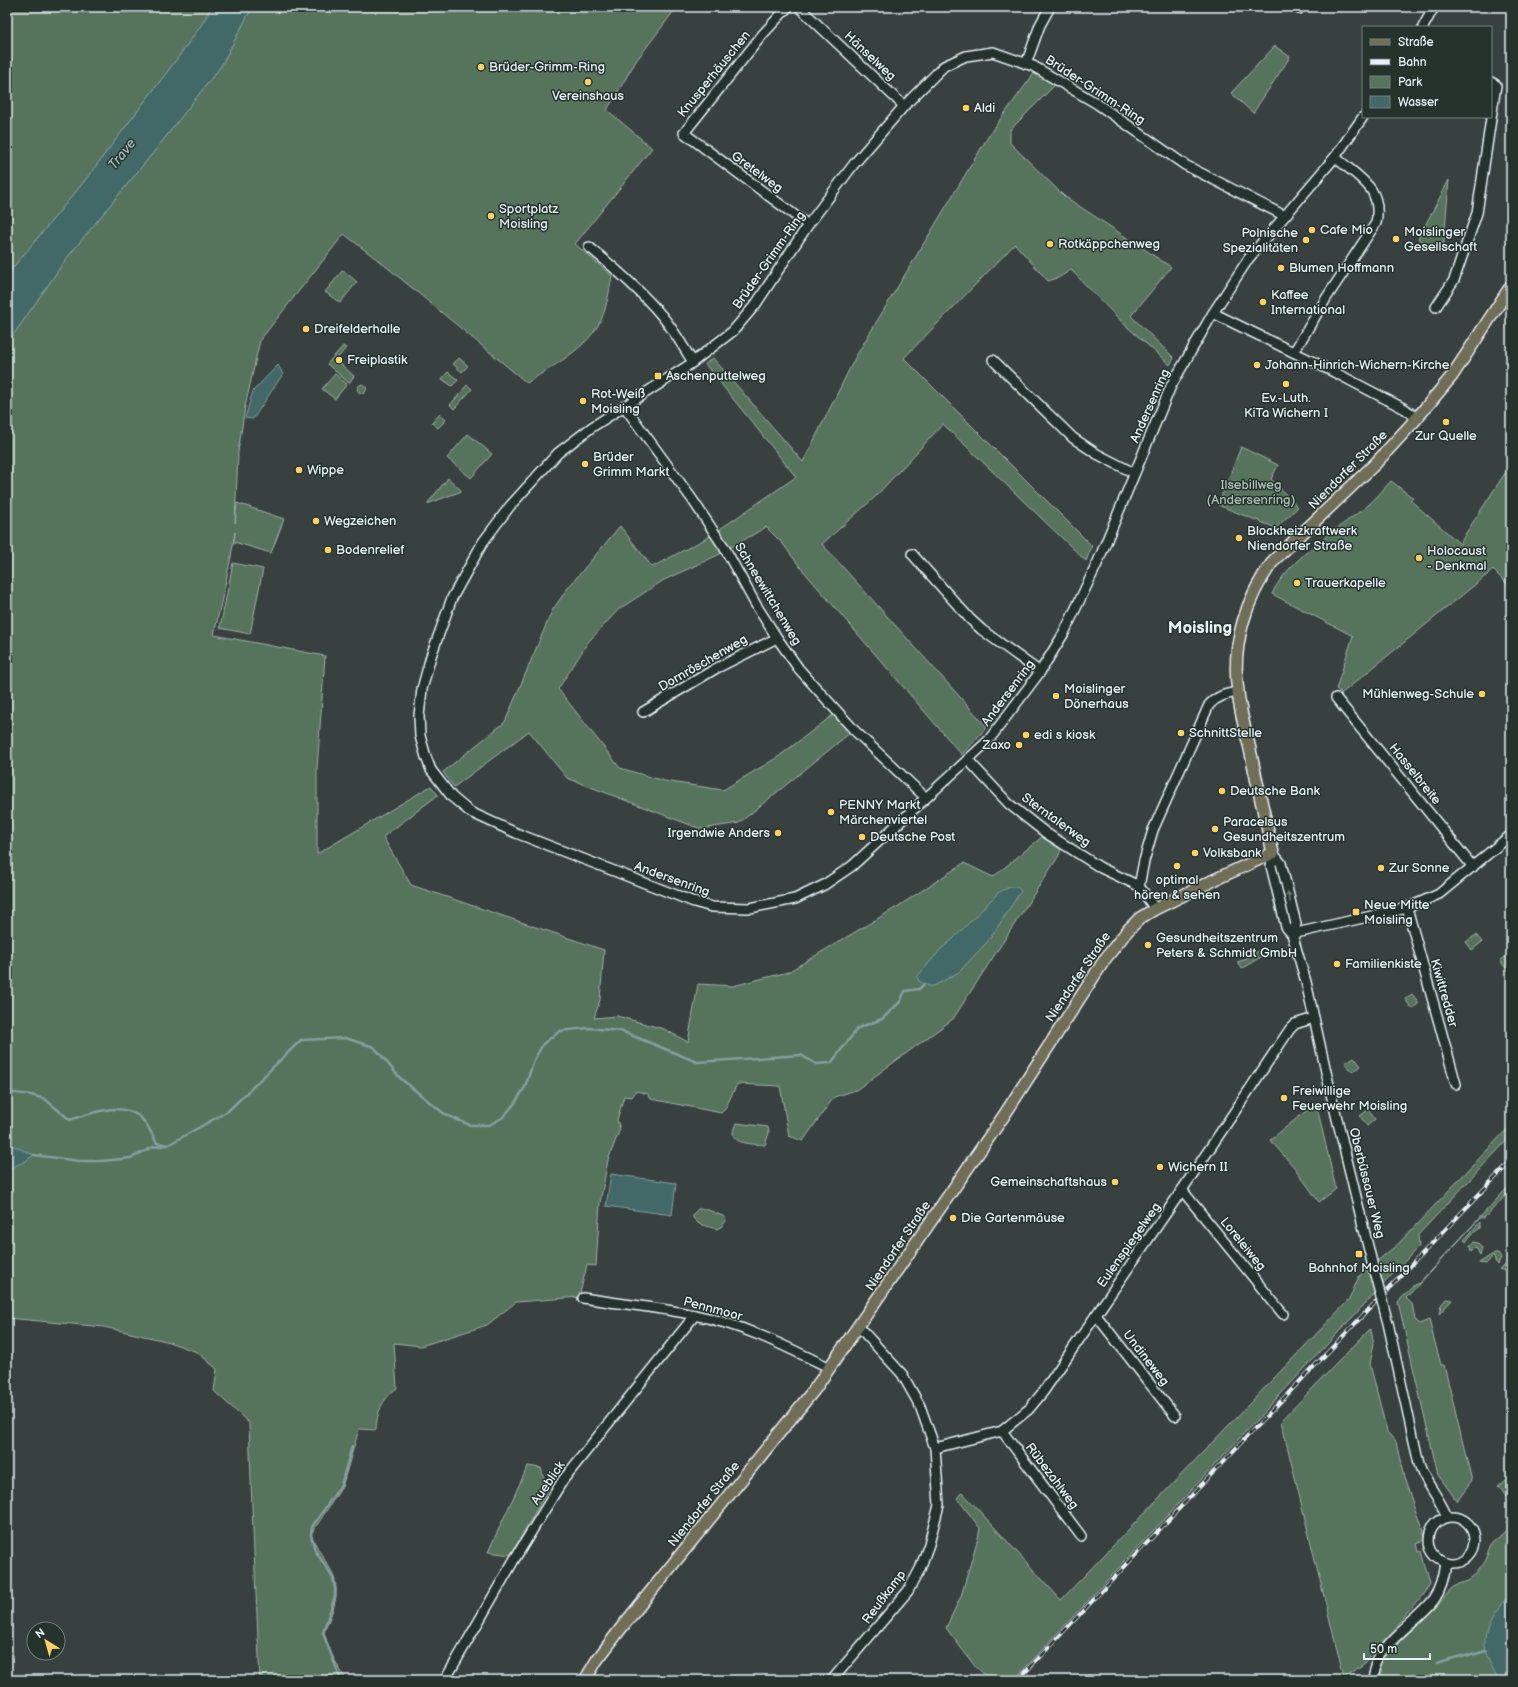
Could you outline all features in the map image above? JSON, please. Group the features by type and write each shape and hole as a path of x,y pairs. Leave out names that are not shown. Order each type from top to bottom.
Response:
{"main road":[{"name":"Niendorfer Straße","path":"1238,692 1237,651 1242,627 1251,597 1265,573 1274,560 1335,504 1375,464 1417,418 1452,376 1511,286"},
{"name":"Oberbüssauer Weg","path":"1238,692 1274,853"},
{"path":"1155,909 1216,878 1274,853"},
{"name":"Niendorfer Straße","path":"585,1680 597,1660 622,1627 814,1390 1003,1117 1105,959 1128,930 1140,918 1155,909"}],"street":[{"name":"Knusperhäuschen","path":"692,140 684,133 763,34 788,7"},
{"name":"Hänselweg","path":"800,7 904,106"},
{"path":"1026,64 1040,25 1050,7"},
{"path":"1424,26 1434,7"},
{"name":"Brüder-Grimm-Ring","path":"443,786 431,770 420,736 419,716 422,689 452,598 483,542 510,506 542,470 565,448 592,427 693,362 733,331 756,304 808,225 854,164 904,106 944,66 966,56 993,52 1033,66 1096,103 1185,165 1285,216"},
{"path":"1492,83 1496,85 1492,112"},
{"name":"Andersenring","path":"443,786 452,797 470,812 499,826 694,902 712,907 756,906 795,899 824,885 852,866 925,797 968,760 996,731 1040,672 1064,633 1097,564 1171,386 1212,313 1249,258 1335,157 1362,118"},
{"path":"1436,307 1454,280 1477,213 1491,118"},
{"name":"Gretelweg","path":"692,140 808,225"},
{"path":"1294,352 1327,297 1376,223 1378,209 1377,199 1373,192 1369,186 1335,157"},
{"path":"589,247 620,272 642,294 663,318 693,362"},
{"path":"1212,313 1294,352 1405,409 1417,418"},
{"path":"993,360 1073,438 1097,454 1134,473"},
{"name":"Schneewittchenweg","path":"624,406 692,499 724,547 756,605 777,638 800,669 837,712 925,797"},
{"path":"912,554 970,619 982,630 1040,672"},
{"name":"Dornröschenweg","path":"643,712 715,669 777,638"},
{"path":"1155,909 1140,886 1144,861 1153,830 1209,705 1214,700 1225,694 1238,692"},
{"name":"Hasselbreite","path":"1336,698 1473,867"},
{"name":"Sterntalerweg","path":"968,760 1009,804 1046,833 1101,868 1140,886"},
{"path":"1292,934 1407,908 1440,894 1511,834"},
{"name":"Oberbüssauer Weg","path":"1274,853 1270,866 1286,928 1292,934 1306,982 1374,1270 1388,1323 1419,1464 1422,1474 1448,1517"},
{"name":"Kiwittredder","path":"1407,908 1456,1084"},
{"name":"Eulenspiegelweg","path":"935,1448 1002,1431 1029,1409 1043,1392 1182,1190 1290,1029 1295,1024 1314,1018"},
{"name":"Loreleiweg","path":"1182,1190 1283,1314"},
{"name":"Pennmoor","path":"583,1298 695,1315 757,1334 830,1368"},
{"name":"Aueblick","path":"444,1680 514,1560 563,1480 695,1315"},
{"name":"Undineweg","path":"1096,1315 1175,1416"},
{"name":"Reußkamp","path":"832,1680 908,1591 920,1569 929,1544 939,1505 935,1448 920,1406 902,1374 859,1326"},
{"name":"Rübezahlweg","path":"1002,1431 1081,1536"},
{"path":"1448,1517 1458,1518 1468,1523 1472,1528 1475,1538 1473,1548 1467,1557 1457,1562 1446,1562 1437,1556 1431,1547 1430,1542 1431,1531 1434,1526 1438,1522 1448,1517"},
{"path":"1374,1680 1375,1666 1386,1648 1435,1599 1445,1577 1446,1562"}],"green space":[{"path":"7,7 212,7 200,27 174,63 83,183 7,275"},
{"path":"252,7 677,7 636,61 607,110 652,148 575,244 612,276 606,305 600,322 584,343 562,361 527,383 383,264 344,234 260,340 245,407 238,452 235,523 237,503 284,519 271,553 234,542 235,532 214,635 325,656 317,769 317,854 431,786 438,795 383,837 411,885 604,950 600,1000 594,1018 617,1016 664,1029 688,1042 698,984 733,986 788,972 897,907 964,863 993,877 1042,837 1061,850 1058,857 953,1019 856,1090 834,1097 803,1141 789,1136 780,1086 737,1084 725,1109 721,1113 651,1099 648,1094 636,1091 632,1097 624,1096 617,1120 620,1129 608,1160 600,1203 596,1266 587,1265 579,1297 516,1302 487,1325 421,1346 394,1343 397,1388 381,1406 376,1430 359,1429 342,1487 311,1534 332,1571 335,1580 336,1597 324,1632 330,1652 346,1680 260,1680 249,1423 214,1391 217,1369 197,1352 166,1341 104,1327 7,1318 7,344 66,259 157,148 221,66"},
{"path":"1275,46 1290,57 1253,113 1231,93"},
{"path":"1035,72 1055,85 1010,130 1010,143 1064,196 1171,267 1131,316 1174,358 1170,365 1124,324 1071,270 1058,278 1048,281 1015,244 904,358 1092,546 1086,561 943,424 874,498 822,544 987,727 962,755 800,567 783,544 766,527 718,555 664,580 619,609 589,641 558,689 620,768 664,781 723,790 778,757 833,715 850,733 739,823 701,829 567,778 529,731 454,787 443,772 505,722 552,611 567,589 620,526 652,567 707,538 796,477 705,364 713,358 803,462 856,356 991,132"},
{"path":"1449,180 1443,254 1418,239"},
{"path":"343,270 357,282 340,303 325,292"},
{"path":"343,346 346,348 336,360 354,376 349,383 327,364"},
{"path":"459,358 468,366 462,372 453,364"},
{"path":"448,372 458,380 452,386 442,379"},
{"path":"335,374 347,384 335,399 322,389"},
{"path":"362,384 367,389 362,394 357,389"},
{"path":"467,385 472,389 454,409 450,405"},
{"path":"440,414 446,420 438,428 432,423"},
{"path":"468,434 492,454 471,478 447,458"},
{"name":"Ilsebillweg (Andersenring)","path":"1241,447 1278,465 1271,479 1298,507 1276,528 1218,505"},
{"path":"1511,464 1511,584 1507,584 1493,570 1342,693 1336,689 1353,636 1272,594 1279,581 1301,557 1370,503 1391,481 1413,498 1410,500 1460,544"},
{"path":"448,478 462,491 427,504"},
{"path":"233,563 263,569 250,634 220,628"},
{"path":"1476,935 1482,942 1472,950 1466,942"},
{"path":"1259,950 1264,955 1241,969 1237,962 1244,960"},
{"path":"1511,952 1511,974 1500,961"},
{"path":"1412,994 1419,1003 1412,1009 1405,999"},
{"path":"1354,1057 1361,1066 1353,1072 1345,1063"},
{"path":"1316,1103 1336,1189 1319,1202 1294,1167 1270,1140"},
{"path":"1368,1110 1375,1119 1367,1126 1360,1116"},
{"path":"736,1123 768,1127 769,1133 765,1145 746,1143 737,1140 733,1133"},
{"path":"1511,1125 1511,1136 1418,1235 1419,1246 1014,1680 985,1680 987,1677 974,1665 946,1628 961,1596 980,1528 957,1498 962,1492 1061,1600 1349,1300 1359,1276 1398,1244"},
{"path":"1511,1184 1511,1190 1484,1218 1480,1218 1406,1298 1412,1304 1415,1319 1419,1324 1429,1320 1441,1365 1444,1365 1472,1481 1457,1501 1438,1475 1398,1302 1415,1284 1418,1284"},
{"path":"698,1209 706,1209 725,1217 726,1221 717,1229 699,1224 693,1218 693,1214"},
{"path":"1480,1222 1480,1228 1471,1235 1466,1242 1464,1240"},
{"path":"1474,1242 1478,1243 1482,1247 1480,1255 1476,1247 1471,1252 1470,1245"},
{"path":"1493,1254 1498,1254 1501,1258 1497,1265 1493,1256 1486,1264 1479,1263"},
{"path":"1506,1264 1511,1265 1511,1277 1509,1280 1508,1272 1499,1269"},
{"path":"1446,1299 1452,1300 1439,1314 1441,1305"},
{"path":"1370,1329 1374,1343 1370,1364 1387,1432 1396,1442 1404,1478 1423,1532 1424,1540 1416,1543 1418,1552 1422,1551 1431,1586 1411,1612 1365,1663 1344,1678 1281,1421"},
{"path":"528,1466 541,1468 547,1491 511,1555 488,1552"},
{"path":"1511,1474 1511,1519 1505,1522 1508,1512 1508,1503 1505,1494 1498,1485"},
{"path":"1511,1523 1511,1597 1504,1601 1486,1641 1486,1650 1498,1678 1511,1678 1511,1680 1379,1680 1383,1663 1396,1645 1439,1604 1451,1588 1475,1574 1484,1562 1492,1543"}],"water":[{"name":"Trave","path":"212,7 252,7 221,66 157,148 66,259 7,344 7,275 83,183 174,63 200,27"},
{"path":"278,365 283,374 253,419 245,418 253,391"},
{"path":"1010,887 1017,887 1021,891 989,940 959,972 934,986 929,986 919,981 917,977 941,949 953,939 999,892"},
{"path":"7,1143 34,1155 24,1162 7,1169"},
{"path":"611,1174 676,1183 672,1215 606,1206"},
{"path":"1511,1597 1511,1678 1498,1678 1486,1652 1485,1636 1494,1613"}],"waterway":[{"path":"7,1092 31,1095 45,1099 70,1120 87,1114 106,1110 125,1110 134,1113 142,1119 157,1143 168,1145 228,1111 301,1040 345,1038 374,1047 400,1078 446,1115 470,1125 489,1125 502,1118 515,1103 525,1087 534,1060 543,1044 560,1031 588,1028 621,1031 697,1062 801,1055 816,1064 831,1063 858,1028 882,1019 900,1002 905,991 919,989 924,984"},
{"path":"34,1155 79,1161 102,1161 131,1158 153,1147 166,1145"},
{"path":"341,1680 323,1633 335,1596 333,1578 315,1550 311,1535 312,1527 341,1485 352,1446"},
{"path":"1436,1664 1486,1650"}],"railway":[{"path":"1018,1680 1254,1429 1511,1161"}],"place":[{"name":"Brüder-Grimm-Ring","path":"481,67"},
{"name":"Vereinshaus","path":"588,82"},
{"name":"Aldi","path":"966,108"},
{"name":"Sportplatz Moisling","path":"491,216"},
{"name":"Cafe Mio","path":"1312,230"},
{"name":"Moislinger Gesellschaft","path":"1396,239"},
{"name":"Polnische Spezialitäten","path":"1306,240"},
{"name":"Rotkäppchenweg","path":"1050,244"},
{"name":"Blumen Hoffmann","path":"1281,268"},
{"name":"Kaffee International","path":"1263,302"},
{"name":"Dreifelderhalle","path":"306,329"},
{"name":"Freiplastik","path":"339,360"},
{"name":"Johann-Hinrich-Wichern-Kirche","path":"1257,365"},
{"name":"Aschenputtelweg","path":"658,376"},
{"name":"Ev.-Luth. KiTa Wichern I","path":"1286,384"},
{"name":"Rot-Weiß Moisling","path":"583,401"},
{"name":"Zur Quelle","path":"1446,422"},
{"name":"Brüder Grimm Markt","path":"585,464"},
{"name":"Wippe","path":"299,470"},
{"name":"Wegzeichen","path":"316,521"},
{"name":"Blockheizkraftwerk Niendorfer Straße","path":"1239,538"},
{"name":"Bodenrelief","path":"328,550"},
{"name":"Holocaust - Denkmal","path":"1419,558"},
{"name":"Trauerkapelle","path":"1297,583"},
{"name":"Mühlenweg-Schule","path":"1482,694"},
{"name":"Moislinger Dönerhaus","path":"1056,696"},
{"name":"SchnittStelle","path":"1181,733"},
{"name":"edi s kiosk","path":"1026,735"},
{"name":"Zaxo","path":"1019,745"},
{"name":"Deutsche Bank","path":"1222,791"},
{"name":"PENNY Markt Märchenviertel","path":"831,812"},
{"name":"Paracelsus Gesundheitszentrum","path":"1215,829"},
{"name":"Irgendwie Anders","path":"778,833"},
{"name":"Deutsche Post","path":"862,837"},
{"name":"Volksbank","path":"1195,853"},
{"name":"optimal hören & sehen","path":"1177,866"},
{"name":"Zur Sonne","path":"1381,868"},
{"name":"Neue Mitte Moisling","path":"1356,912"},
{"name":"Gesundheitszentrum Peters & Schmidt GmbH","path":"1148,945"},
{"name":"Familienkiste","path":"1337,964"},
{"name":"Freiwillige Feuerwehr Moisling","path":"1284,1098"},
{"name":"Wichern II","path":"1160,1167"},
{"name":"Gemeinschaftshaus","path":"1115,1182"},
{"name":"Die Gartenmäuse","path":"953,1218"},
{"name":"Bahnhof Moisling","path":"1359,1254"}],"district":[{"name":"Moisling","path":"1200,628"}]}
